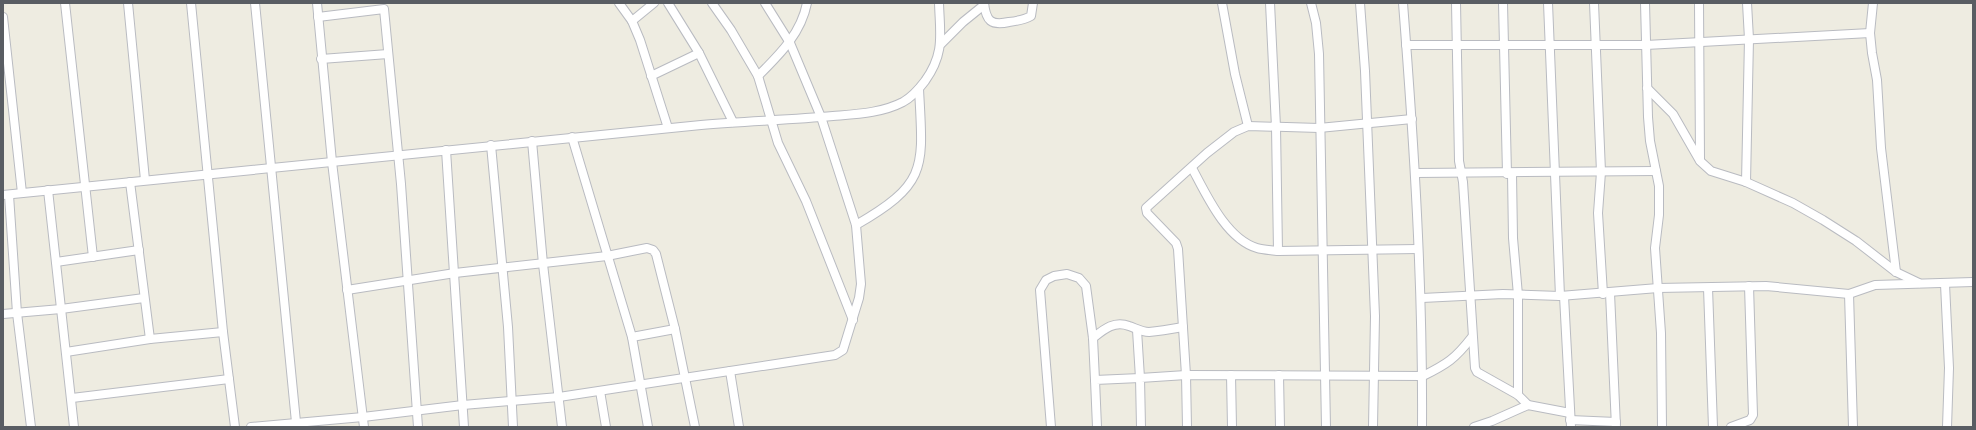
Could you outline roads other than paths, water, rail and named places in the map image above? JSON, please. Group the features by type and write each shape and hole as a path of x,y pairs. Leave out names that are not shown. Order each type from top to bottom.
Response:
{"street":[{"path":"65,3 93,257"},
{"path":"128,3 145,180"},
{"path":"191,3 223,332 235,427"},
{"path":"255,3 296,422"},
{"path":"317,3 321,59 332,162 364,427"},
{"path":"619,3 632,21 640,40 668,128"},
{"path":"632,21 654,3"},
{"path":"668,3 699,53 733,122"},
{"path":"712,3 732,30 758,76 778,143 806,202 853,320"},
{"path":"251,427 296,422 315,424 463,405 559,398 835,355 843,350 859,298 861,284 856,225 821,117 790,43 765,3"},
{"path":"758,76 790,43 805,13 807,3"},
{"path":"31,427 17,313 6,195 572,137 733,122 821,117 864,113 887,109 905,101 919,89 939,58 941,44 939,3"},
{"path":"941,44 984,4 987,17 992,23 998,25 1024,20 1031,16 1033,3"},
{"path":"1222,3 1235,74 1248,126"},
{"path":"1270,3 1276,127 1278,251"},
{"path":"1311,3 1316,23 1319,54 1326,427"},
{"path":"1360,3 1365,71 1375,316 1373,427"},
{"path":"1403,3 1416,173 1418,249 1422,298 1422,427"},
{"path":"1456,3 1459,161 1471,296 1472,337 1475,368 1477,372 1518,395 1528,405 1570,420 1616,425 1606,293 1598,213 1601,172 1594,45 1594,3"},
{"path":"1503,3 1512,238 1518,295 1518,395"},
{"path":"1548,3 1555,173 1570,420"},
{"path":"1645,3 1650,141 1659,186 1659,215 1655,248 1661,333 1662,427"},
{"path":"1699,3 1700,161"},
{"path":"1746,182 1748,39 1747,3"},
{"path":"1873,3 1870,33 1877,80 1881,148 1896,272"},
{"path":"318,16 384,6 398,155 418,427"},
{"path":"3,17 22,194"},
{"path":"1406,45 1646,45 1870,33"},
{"path":"651,76 699,53"},
{"path":"321,59 388,54"},
{"path":"1647,88 1673,114 1700,161 1711,171 1746,182 1823,220 1856,242 1896,272 1920,284"},
{"path":"856,225 882,210 901,194 916,175 920,163 922,139 919,89"},
{"path":"1187,427 1186,375 1178,249 1176,243 1147,213 1146,208 1234,132 1248,126 1320,128 1412,119"},
{"path":"572,137 632,337 648,427"},
{"path":"532,141 543,264 562,427"},
{"path":"491,145 513,402 513,427"},
{"path":"446,150 464,427"},
{"path":"1192,168 1215,212 1227,227 1244,241 1256,248 1278,251 1418,249"},
{"path":"1416,173 1510,174 1656,171"},
{"path":"130,182 150,339"},
{"path":"48,190 74,427"},
{"path":"347,290 455,273 608,256 647,248 656,254 675,329 696,427"},
{"path":"56,262 139,250"},
{"path":"1051,427 1040,290 1046,280 1054,276 1067,274 1079,278 1086,286 1093,338 1098,427"},
{"path":"1422,298 1518,295 1562,296 1658,288 1748,286 1766,286 1849,294 1875,285 1973,282"},
{"path":"1945,284 1949,368 1947,427"},
{"path":"1731,427 1750,420 1753,415 1748,286"},
{"path":"1708,288 1713,427"},
{"path":"1849,294 1853,427"},
{"path":"3,314 61,309 144,298"},
{"path":"1093,338 1107,327 1116,324 1127,325 1138,330 1148,332 1183,327"},
{"path":"632,337 675,329"},
{"path":"1138,330 1141,427"},
{"path":"66,352 150,339 223,332"},
{"path":"1095,380 1186,375 1423,376 1452,360 1472,337"},
{"path":"730,371 739,427"},
{"path":"1231,375 1232,427"},
{"path":"1279,375 1280,427"},
{"path":"72,398 229,379"},
{"path":"600,391 606,427"},
{"path":"1474,427 1492,421 1528,405"}]}
